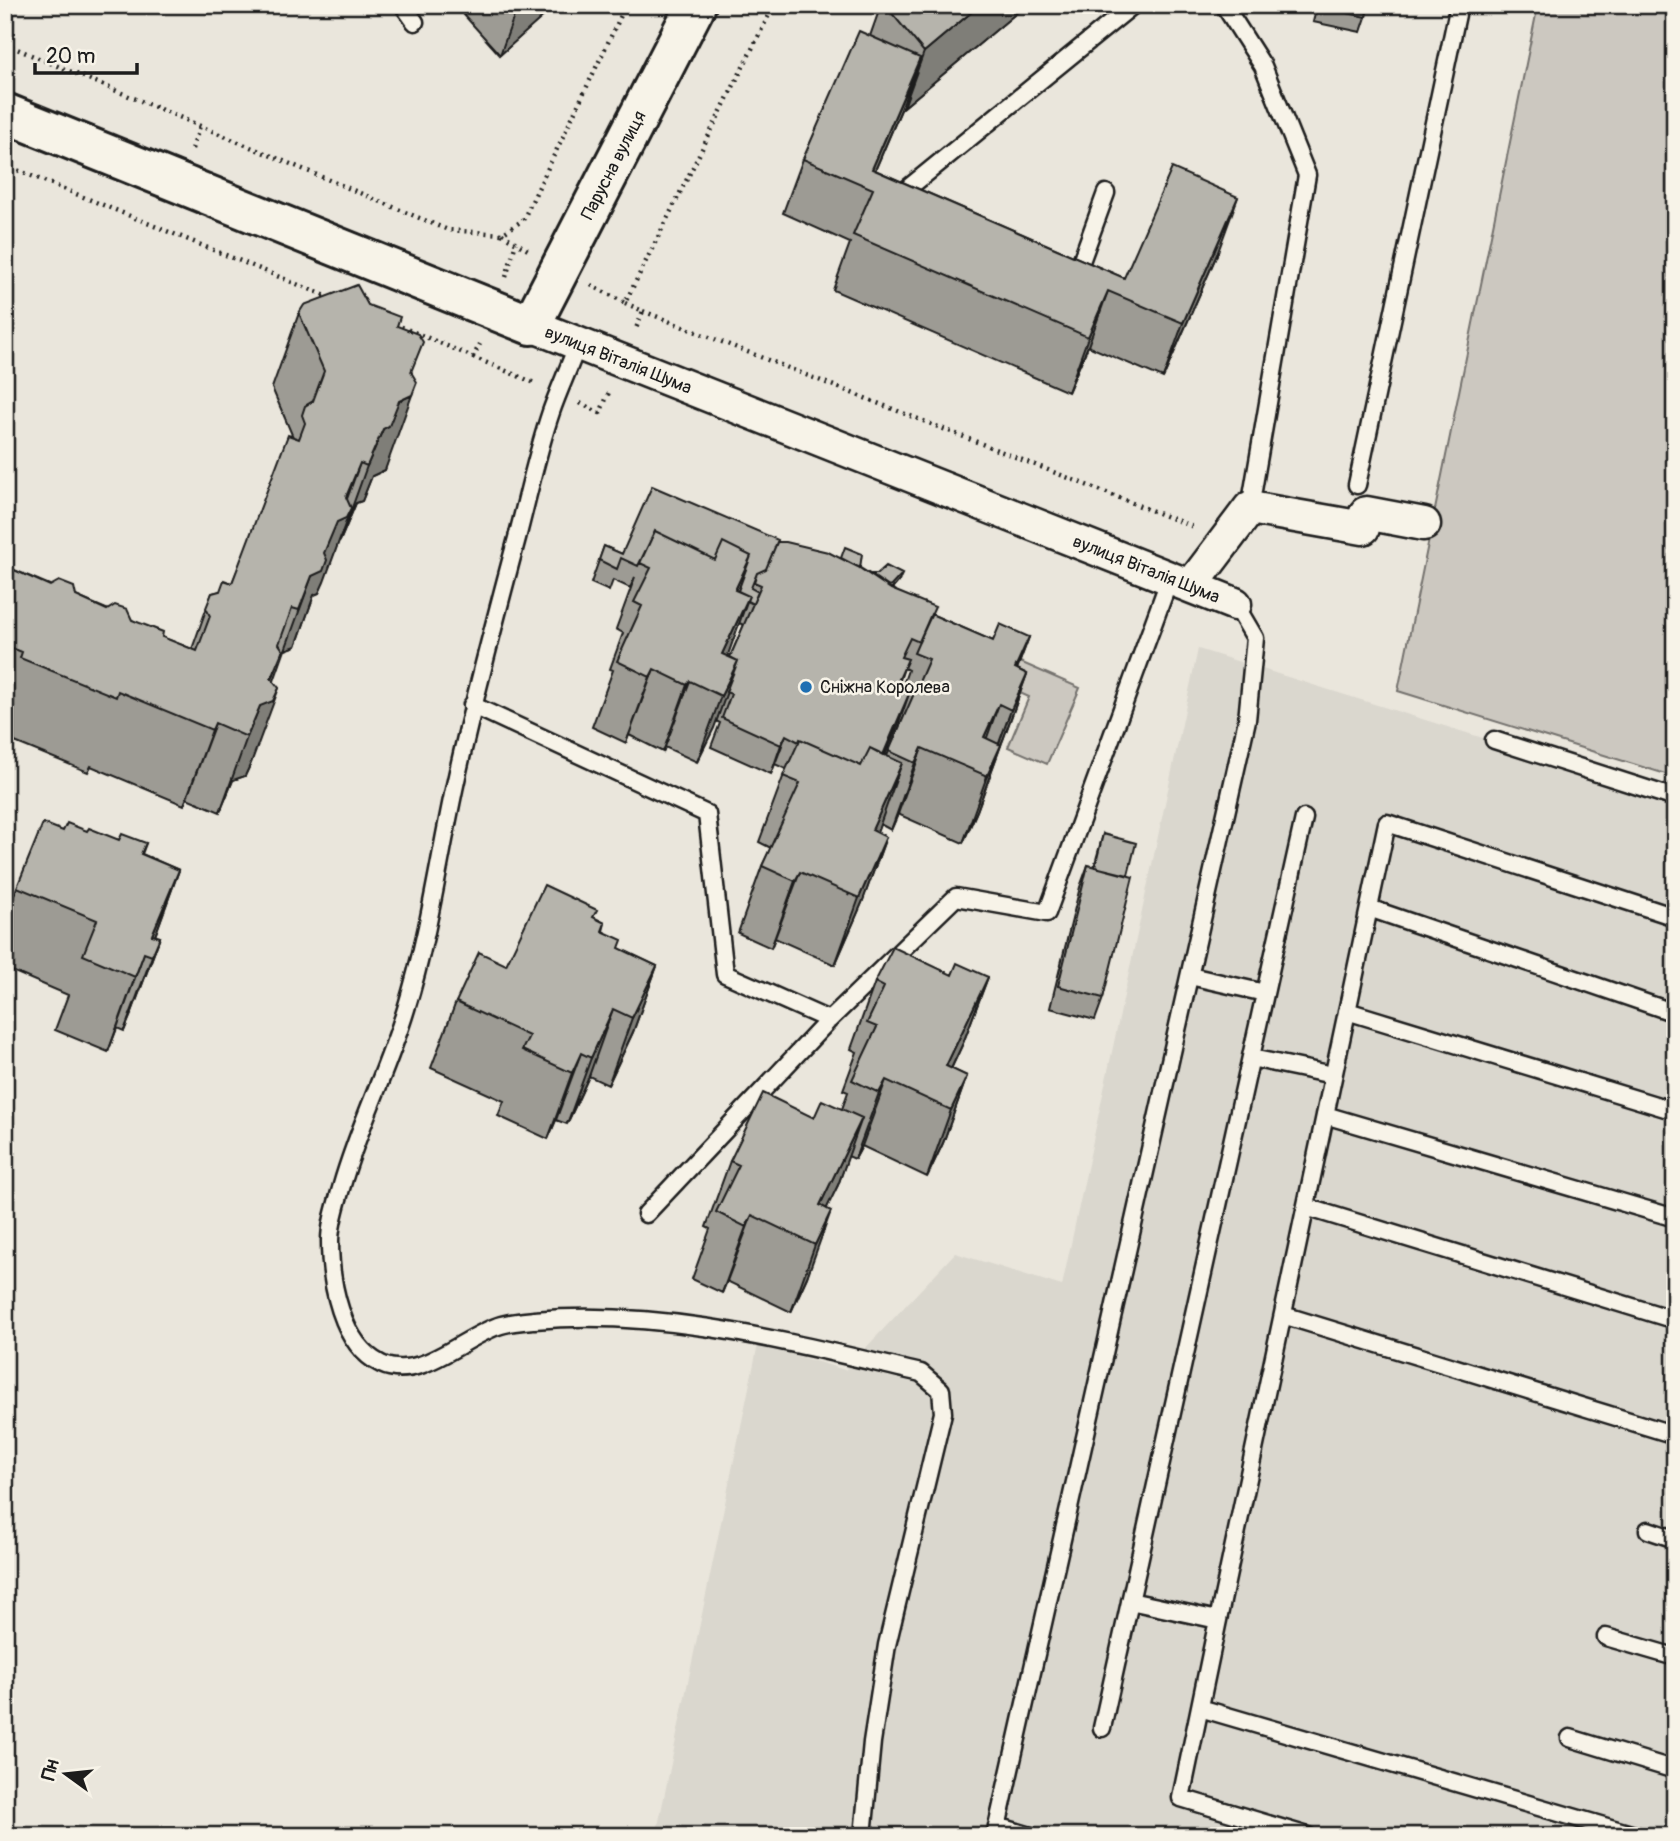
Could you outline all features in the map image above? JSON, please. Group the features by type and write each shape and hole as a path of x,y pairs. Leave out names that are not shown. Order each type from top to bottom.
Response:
{"street":[{"name":"Парусна вулиця","path":"531,324 696,5"},
{"name":"вулиця Віталія Шума","path":"5,113 1235,604"},
{"path":"1181,582 1250,508 1363,528 1366,513 1424,524"}],"lane":[{"path":"403,5 415,22"},
{"path":"902,208 889,203 1133,5"},
{"path":"1224,5 1263,66 1307,175 1250,508"},
{"path":"1357,485 1459,5"},
{"path":"1060,278 1073,283 1106,193"},
{"path":"578,343 551,410 472,705 443,837 427,932 406,1010 349,1158 337,1200 330,1238 338,1304 345,1323 365,1353 377,1363 391,1368 412,1367 432,1361 502,1324 562,1318 637,1319 757,1335 921,1373 941,1390 943,1413 887,1645 872,1742 863,1836"},
{"path":"646,1214 829,1020 956,897 1046,912 1181,582"},
{"path":"1031,1836 997,1831 1247,720 1255,638 1235,604"},
{"path":"472,705 707,814 725,974 829,1020"},
{"path":"1493,740 1675,798"},
{"path":"1102,1728 1304,818"},
{"path":"1308,1836 1181,1798 1387,823 1675,917"},
{"path":"1369,908 1675,1013"},
{"path":"1189,976 1265,993"},
{"path":"1347,1011 1675,1111"},
{"path":"1251,1058 1333,1075"},
{"path":"1325,1115 1675,1218"},
{"path":"1306,1207 1675,1320"},
{"path":"1283,1315 1675,1435"},
{"path":"1648,1530 1675,1539"},
{"path":"1130,1601 1219,1620"},
{"path":"1606,1637 1675,1657"},
{"path":"1200,1707 1638,1836"},
{"path":"1570,1738 1675,1770"}],"path":[{"path":"502,234 523,220 625,5"},
{"path":"5,44 448,230 502,234 560,269 625,303 774,5"},
{"path":"643,311 1206,532"}],"shaded area":[{"path":"1538,5 1675,5 1675,777 1398,691"},
{"path":"1198,649 1675,798 1675,1836 656,1836 758,1344 845,1370 955,1253 1062,1286"},
{"path":"1011,658 1080,688 1047,764 1008,747 1029,697 1000,684"}],"building":[{"path":"885,5 980,5 924,52"},
{"path":"1319,5 1368,5 1366,17"},
{"path":"859,31 920,58 872,169 1124,278 1172,168 1238,197 1183,323 1108,291 1088,337 853,235 873,189 803,159"},
{"path":"357,285 368,305 400,317 397,326 418,334 423,342 411,372 417,382 412,395 399,401 367,466 360,463 346,497 351,508 346,518 337,522 324,553 327,560 323,571 312,576 299,610 292,608 279,644 283,650 271,678 279,688 273,701 260,706 247,737 215,723 212,730 118,691 116,697 20,658 22,652 5,645 5,566 50,586 59,581 74,587 76,596 107,610 115,605 127,609 132,620 163,632 162,637 197,651 210,616 206,608 212,593 220,591 224,580 232,583 288,435 299,439 305,423 302,415 305,406 313,401 324,371 299,313 304,305"},
{"path":"652,486 778,540 766,569 757,573 751,588 758,592 753,604 747,601 749,596 738,591 751,556 723,542 715,560 655,531 638,566 621,558 617,569 599,560 604,546 622,554"},
{"path":"655,531 715,560 723,542 751,556 735,590 749,596 722,654 738,661 721,696 690,681 687,685 654,669 650,677 617,661 642,606 634,602 651,568 640,563"},
{"name":"Сніжна Королева","path":"777,542 828,552 858,567 891,589 935,607 919,642 910,638 901,657 908,659 895,688 909,694 883,755 870,748 861,766 786,735 781,745 722,718 731,694 726,692 738,661 730,657 761,585 754,582 757,573 766,569"},
{"path":"845,547 862,554 860,568 841,558"},
{"path":"886,566 902,574 889,587 870,574 877,574"},
{"path":"931,614 993,641 1000,624 1029,637 1015,668 1027,674 1011,710 999,704 984,737 1001,745 987,776 922,748 915,763 889,751 929,659 914,653"},
{"path":"800,739 861,766 870,748 902,763 872,830 886,837 859,898 800,872 795,881 762,866 800,783 783,776"},
{"path":"43,823 63,831 67,823 119,840 122,834 146,843 141,854 179,870 152,935 160,937 152,956 144,953 135,977 83,955 97,920 17,887"},
{"path":"1103,834 1136,843 1128,875 1095,867"},
{"path":"1088,865 1133,877 1103,998 1058,986"},
{"path":"544,885 597,910 593,917 605,923 602,931 622,940 619,948 657,966 632,1018 613,1009 591,1058 581,1053 572,1073 522,1050 529,1036 456,1002 479,952 506,965"},
{"path":"893,947 952,975 957,963 988,977 946,1066 967,1076 951,1110 886,1080 879,1093 852,1080 877,1027 867,1023 884,987 875,982"},
{"path":"763,1093 814,1118 822,1100 862,1118 820,1205 831,1211 815,1245 752,1215 746,1227 716,1212 739,1165 730,1161"}],"place":[{"name":"Сніжна Королева","path":"806,687"}]}
